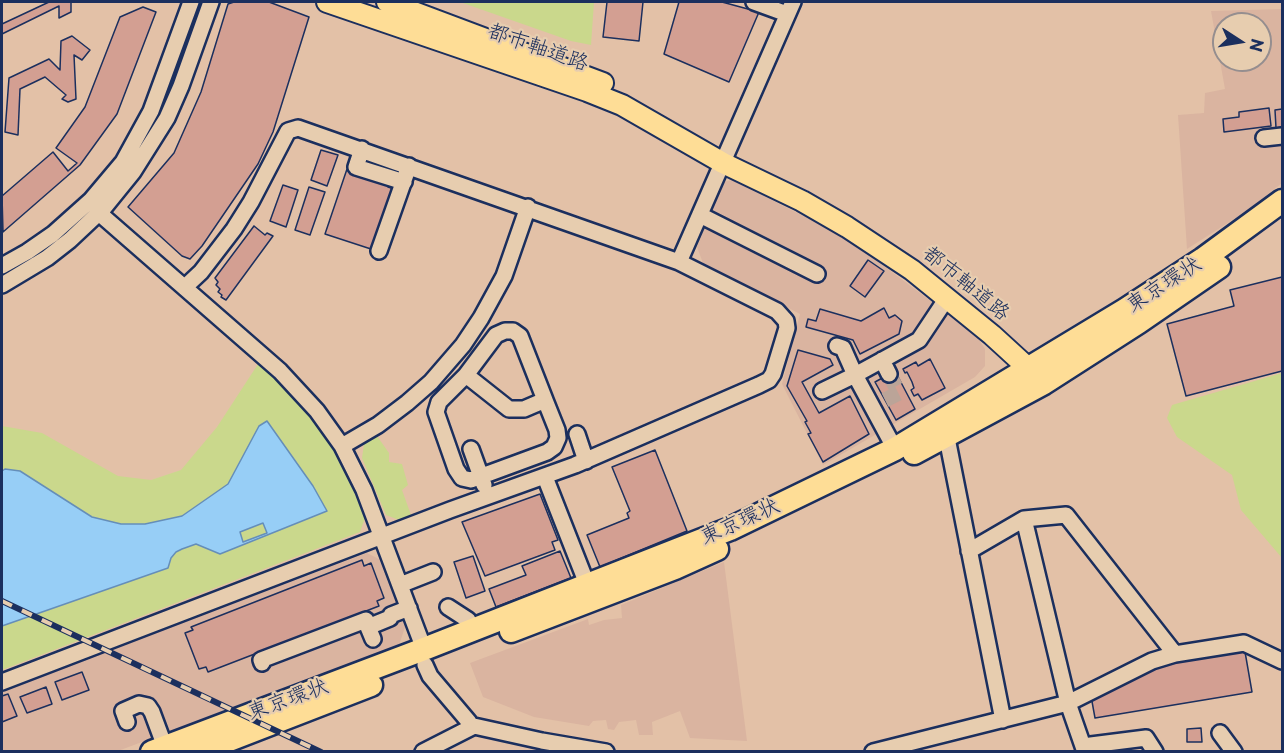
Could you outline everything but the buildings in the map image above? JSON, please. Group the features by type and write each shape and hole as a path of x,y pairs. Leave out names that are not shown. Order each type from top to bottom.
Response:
{"highway":[{"name":"東京環状","path":"1037,376 1125,310 1203,259 1282,201"},
{"name":"東京環状","path":"158,749 675,568 807,508 1037,376 1139,322 1282,220"},
{"name":"東京環状","path":"198,752 424,657 472,630 730,529 895,448 945,428"}],"main road":[{"name":"都市軸道路","path":"327,2 622,105 723,163 802,201 847,227 912,270 1037,376"},
{"name":"都市軸道路","path":"387,2 522,51 637,98 679,127 723,163"}],"street":[{"path":"2,266 53,234 91,200 123,162 151,111 191,2"},
{"path":"2,285 47,258 99,213 133,172 167,118 211,2"},
{"path":"679,262 790,8 754,2"},
{"path":"2,682 382,536 411,533 489,496 580,468 769,380 792,334 786,321 777,311 679,262 528,207 489,189 409,166 307,130 292,128 284,136 278,161 234,229 201,272 185,287"},
{"path":"1264,138 1282,136"},
{"path":"362,149 356,167 404,182"},
{"path":"379,251 409,166"},
{"path":"342,446 378,425 407,403 430,382 463,345 504,276 528,207"},
{"path":"99,213 298,388 317,411 342,446 364,490 409,608 430,676 470,726"},
{"path":"700,215 817,274"},
{"path":"822,391 855,375 886,367 919,340 926,316 947,298"},
{"path":"513,331 520,336 557,430 558,438 555,447 481,477 471,480 462,478 456,470 436,412 439,402 466,375 496,334 513,331"},
{"path":"837,346 843,348 855,375 879,404 895,448"},
{"path":"466,375 509,409 524,409 545,400"},
{"path":"945,428 1003,720"},
{"path":"577,434 580,468"},
{"path":"471,449 489,496"},
{"path":"545,477 587,584"},
{"path":"969,551 1024,519 1066,515 1175,654"},
{"path":"1024,519 1068,703 1084,749 1151,745"},
{"path":"400,585 434,572"},
{"path":"448,607 468,620 472,630"},
{"path":"262,663 261,660 369,629 388,612 391,615 409,608"},
{"path":"873,752 1068,703 1152,661 1175,654 1244,643 1282,661"},
{"path":"127,722 123,711 138,704 148,706 152,712 158,749"},
{"path":"423,752 470,726 606,752"},
{"path":"1220,733 1234,752"}],"shaded area":[{"path":"1282,9 1282,183 1248,210 1187,249 1178,115 1204,113 1205,93 1225,89 1222,72 1272,72 1272,12 1212,12 1212,17 1211,11"},
{"path":"732,180 829,229 868,254 976,335 985,349 985,366 975,377 823,465 782,384 800,314 703,263 697,247 723,182"},
{"path":"367,553 379,559 405,627 399,645 118,751 2,752 2,691"},
{"path":"724,562 747,741 690,738 680,711 652,722 653,735 639,735 636,720 619,722 614,730 608,729 606,720 593,721 589,726 534,717 483,697 470,663 588,619 589,625 622,618 621,605"}],"green space":[{"path":"460,2 594,2 591,45 571,41"},
{"path":"260,361 303,404 330,441 365,518 360,532 2,670 2,426 42,433 118,476 151,480 181,470 217,427"},
{"path":"1282,373 1282,558 1241,510 1232,475 1177,437 1167,418 1172,405"},
{"path":"377,436 389,453 389,462 402,464 408,485 402,490 411,515 399,520 386,515 362,458 364,444"}],"water":[{"path":"267,421 313,486 327,511 220,554 196,544 176,552 168,568 2,626 2,471 5,469 20,471 92,517 121,524 145,524 182,516 228,484 259,426","holes":["263,523 267,533 243,542 240,532"]}],"tunnel":[{"path":"885,400 899,393 889,374"}],"railway":[{"path":"2,601 321,752"}]}
